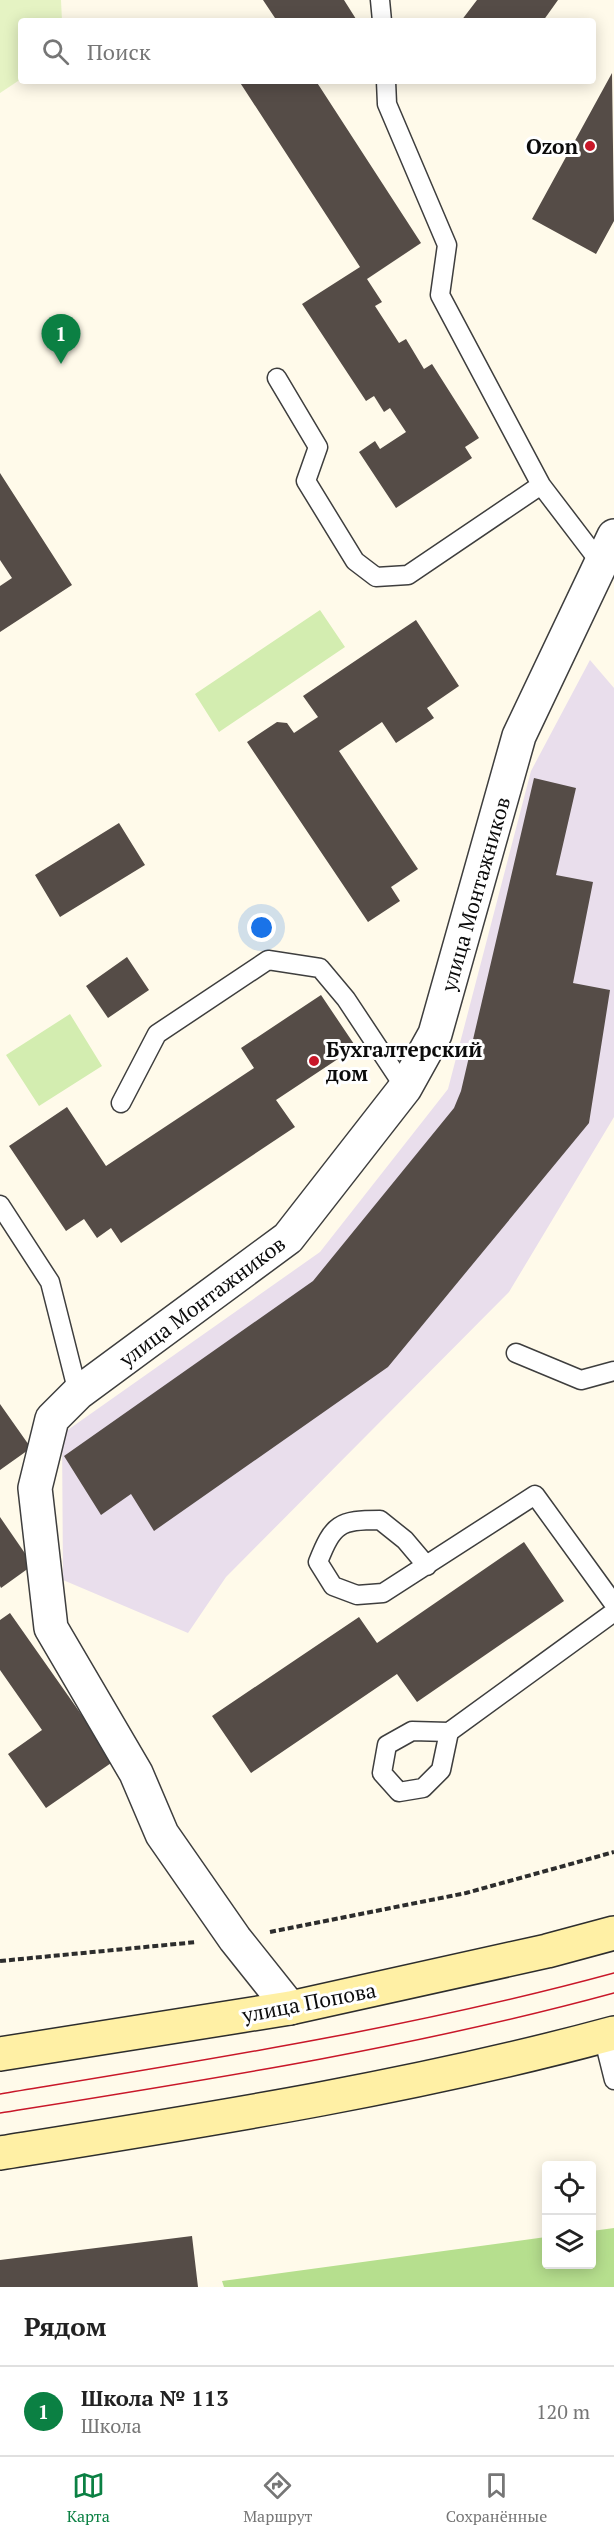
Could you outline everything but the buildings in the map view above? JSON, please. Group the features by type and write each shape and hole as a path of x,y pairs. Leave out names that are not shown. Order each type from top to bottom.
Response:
{"main road":[{"name":"улица Попова","path":"0,2054 290,2008 547,1951 614,1933"},
{"path":"0,2153 310,2103 608,2035"}],"street":[{"name":"улица Монтажников","path":"290,2008 235,1939 162,1834 136,1773 51,1628 35,1488 52,1419 78,1393 288,1238 405,1088 435,1034 519,736 608,550"}],"lane":[{"path":"380,0 382,18"},
{"path":"386,84 387,104 447,245 440,295 541,485 608,550"},
{"path":"277,378 318,447 306,481 355,561 376,577 408,575 541,485"},
{"path":"121,1103 157,1034 268,960 320,968 346,999 405,1088"},
{"path":"0,1205 50,1282 78,1393"},
{"path":"516,1353 581,1380 614,1371"},
{"path":"427,1566 405,1540 380,1520 350,1520 329,1535 318,1562 333,1586 357,1595 383,1593 427,1566 535,1495 614,1604"},
{"path":"449,1732 614,1612"},
{"path":"608,2035 614,2080"}],"path":[{"path":"0,1961 235,1939 466,1893 614,1852"}],"shaded area":[{"path":"590,660 614,688 614,1117 509,1292 226,1577 188,1633 63,1580 62,1434 320,1252 448,1089 531,771"}],"green space":[{"path":"0,0 61,0 62,18 18,18 18,81 0,93"},
{"path":"320,610 345,647 219,732 195,694"},
{"path":"70,1014 102,1066 39,1106 6,1055"},
{"path":"614,2228 614,2287 224,2287 222,2281 542,2238 542,2269 596,2269 596,2230"}],"tram line":[{"path":"0,2094 232,2055 385,2026 538,1993 614,1973"},
{"path":"0,2113 232,2075 385,2046 538,2013 614,1993"}],"place":[{"name":"Ozon","path":"590,146"},
{"name":"Школа № 113","path":"61,364"},
{"name":"Бухгалтерский дом","path":"314,1061"}]}
